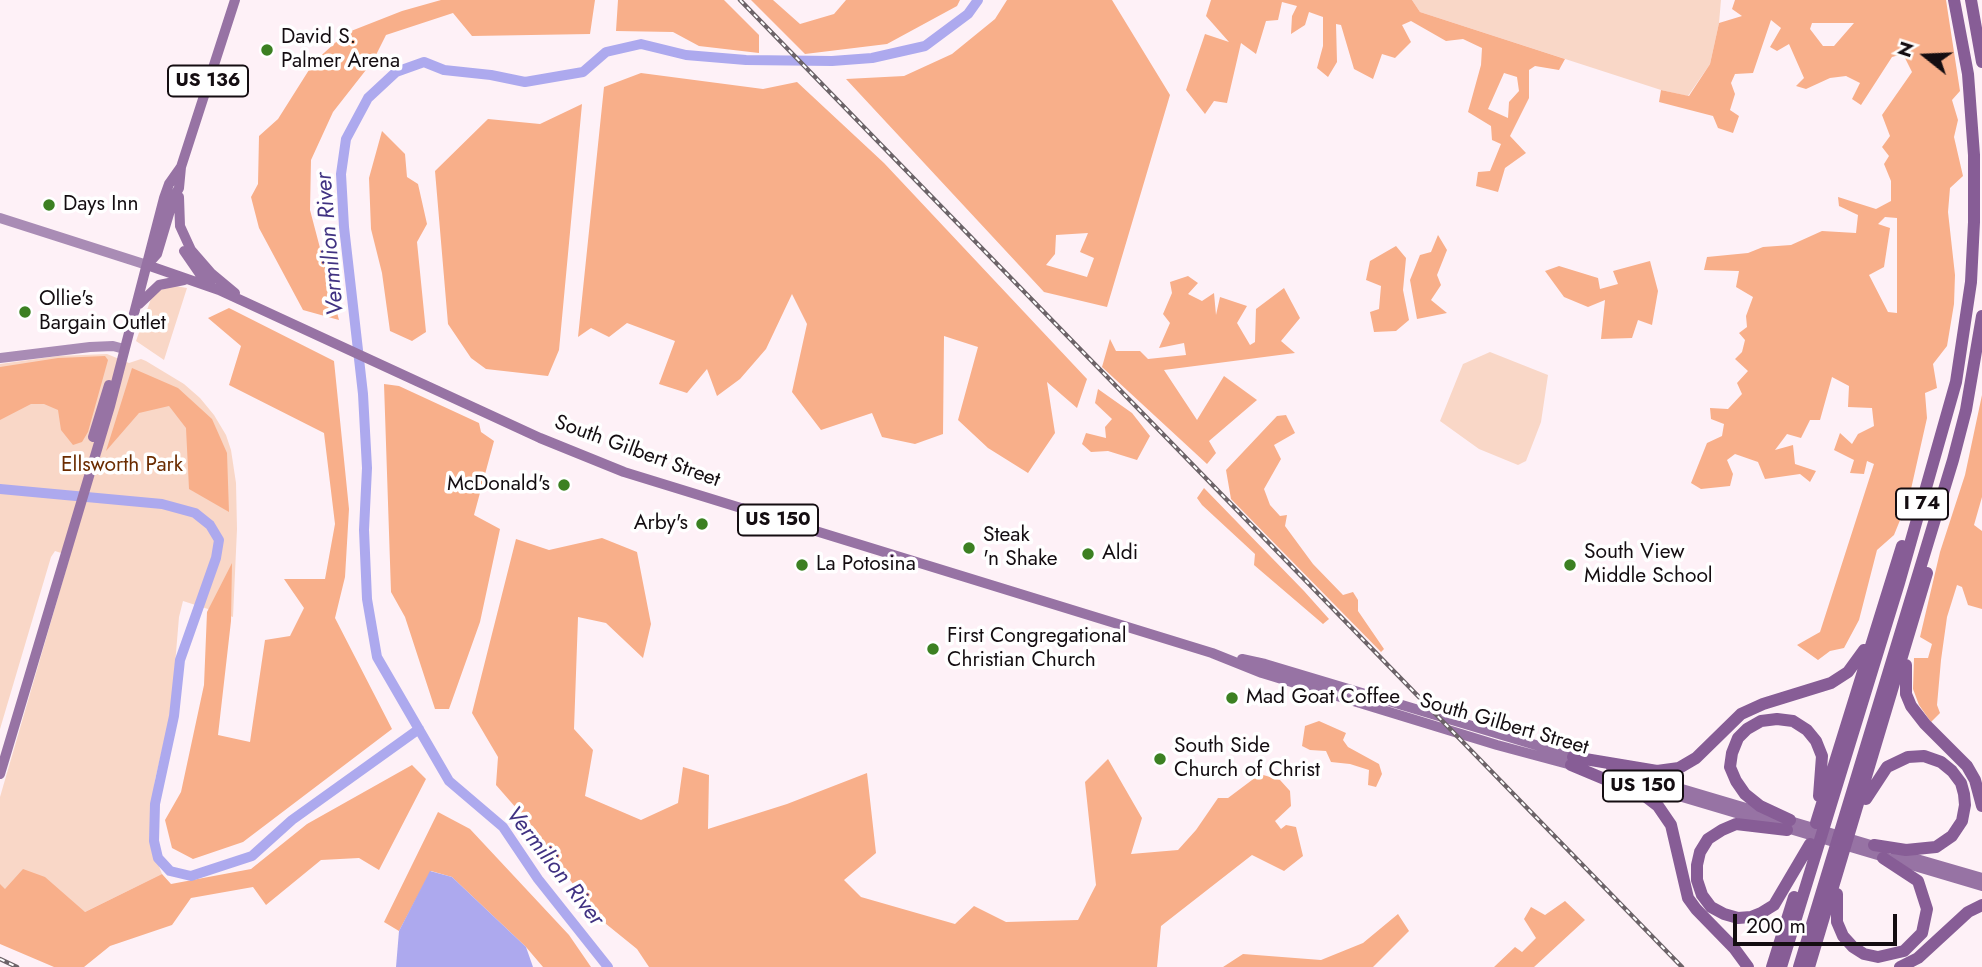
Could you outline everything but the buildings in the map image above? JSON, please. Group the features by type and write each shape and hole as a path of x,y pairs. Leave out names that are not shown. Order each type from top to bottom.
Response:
{"highway":[{"name":"I 74","path":"1782,967 1944,430 1963,345 1974,222 1974,155 1968,74 1954,0"},
{"path":"1971,0 1982,62"},
{"name":"I 74","path":"1799,967 1966,410 1982,316"},
{"path":"1809,967 1914,621 1961,450 1966,410"},
{"path":"1772,967 1872,638 1922,483 1944,430"},
{"path":"1914,621 1905,676 1906,694 1917,715 1967,766 1975,780 1982,806"},
{"path":"1572,761 1657,771 1679,768 1696,758 1741,714 1763,704 1831,683 1848,672 1872,638"},
{"path":"1789,825 1745,794 1730,767 1738,738 1761,721 1793,721 1808,730 1816,741 1822,756 1817,819"},
{"path":"1853,824 1879,776 1897,761 1924,756 1941,762 1952,771 1961,783 1965,805 1962,821 1952,836 1936,847 1876,853"},
{"path":"1572,761 1645,796 1658,806 1671,825 1688,898 1748,967"},
{"path":"1789,825 1736,824 1708,839 1700,852 1697,880 1702,895 1711,906 1738,918 1751,917 1774,905 1810,844"},
{"path":"1841,866 1836,906 1843,936 1864,954 1891,956 1904,951 1922,933 1927,909 1918,881 1876,853"},
{"path":"1900,967 1918,958 1968,912 1982,905"}],"main road":[{"name":"US 136","path":"147,265 157,254 179,188 181,167 235,0"},
{"name":"US 136","path":"147,265 169,184 181,167"},
{"path":"181,167 174,187 172,220 184,250 204,280 221,287"},
{"path":"179,188 178,211 185,238 221,287"},
{"path":"0,218 147,265 0,774"},
{"name":"South Gilbert Street","path":"147,265 190,280 221,287 246,302 444,394 540,438 624,472 1212,653 1262,673 1385,705 1789,825"},
{"path":"137,307 159,285 190,280"},
{"path":"0,358 90,347 113,346 124,349"},
{"path":"0,752 63,554"},
{"name":"US 150","path":"1789,825 1982,886"},
{"name":"US 150","path":"1876,853 1982,878"}],"green space":[{"path":"1412,0 1721,0 1710,64 1688,96 1661,90 1420,12"},
{"path":"175,286 187,288 164,360 136,341 152,296 160,290"},
{"path":"1490,352 1548,375 1541,422 1526,461 1518,465 1479,449 1440,421 1463,364"},
{"name":"Ellsworth Park","path":"107,354 129,363 141,359 184,384 214,415 226,435 236,483 233,617 183,601 179,617 171,712 155,780 149,840 162,874 85,912 0,903 0,797 70,556 55,551 51,557 0,729 0,364 58,356"}],"shaded area":[{"path":"441,0 595,0 590,34 472,36 453,13 386,35 373,61 333,112 311,160 310,210 339,320 303,310 259,228 251,197 258,184 259,136 278,119 314,62 346,33 402,11"},
{"path":"618,0 724,0 759,35 759,53 699,46 673,32 616,31"},
{"path":"751,0 773,0 800,24 834,14 846,0 960,0 957,6 887,44 805,54"},
{"path":"1007,0 1112,0 1170,95 1107,307 1044,292 846,79 904,76 952,54 995,19","holes":["1088,233 1080,252 1094,258 1087,277 1046,265 1055,254 1056,235"]},
{"path":"1211,0 1412,0 1420,12 1565,59 1559,70 1535,66 1529,70 1529,98 1510,136 1526,153 1505,168 1498,192 1476,186 1478,172 1490,171 1501,144 1492,140 1491,126 1468,112 1481,65 1482,48 1463,39 1446,41 1411,21 1402,25 1411,42 1395,58 1382,54 1373,79 1354,69 1341,25 1336,24 1337,62 1328,77 1317,68 1323,46 1323,17 1309,12 1305,25 1291,34 1292,16 1297,6 1282,2 1278,20 1266,21 1256,54 1241,43 1227,103 1214,101 1205,114 1186,90 1205,34 1229,42 1206,16","holes":["1504,73 1517,77 1519,91 1509,102 1508,118 1488,109"]},
{"path":"1735,0 1946,0 1960,91 1952,100 1958,120 1954,137 1963,176 1950,188 1948,212 1955,275 1954,304 1947,346 1933,364 1937,388 1925,393 1927,418 1909,498 1894,535 1877,550 1859,620 1844,648 1830,651 1818,660 1797,645 1820,632 1874,464 1867,461 1864,474 1850,473 1854,460 1834,450 1840,433 1852,444 1858,434 1874,426 1872,408 1848,407 1849,386 1832,377 1820,420 1810,420 1801,438 1787,434 1775,450 1793,445 1795,464 1816,471 1810,482 1800,474 1765,479 1758,462 1735,454 1727,460 1733,474 1730,486 1701,489 1691,483 1707,443 1722,436 1724,424 1711,419 1710,408 1728,409 1742,394 1737,383 1748,371 1735,359 1742,352 1745,340 1739,333 1747,327 1746,316 1753,297 1736,287 1739,271 1704,270 1707,257 1791,245 1822,231 1856,233 1858,215 1839,206 1838,197 1876,209 1891,201 1891,181 1884,164 1889,156 1882,147 1890,136 1882,115 1912,72 1903,54 1892,57 1861,105 1852,99 1860,83 1846,76 1830,78 1806,89 1796,86 1804,78 1789,44 1777,51 1770,47 1781,28 1771,20 1753,73 1735,74 1731,83 1735,94 1730,110 1739,116 1733,133 1718,128 1713,116 1659,102 1661,90 1689,96 1710,64 1719,23 1742,16 1732,9","holes":["1812,23 1854,23 1834,46 1823,46 1810,29","1885,217 1897,218 1897,313 1888,312 1869,275 1884,267 1890,228 1878,224"]},
{"path":"641,73 763,89 797,82 884,163 1087,379 1077,408 1047,382 1055,433 1028,473 988,448 958,420 978,347 944,336 943,434 915,444 882,437 872,413 821,430 792,392 807,324 792,294 766,349 740,379 717,396 707,369 687,393 659,384 675,341 627,323 609,337 591,328 578,337 604,87"},
{"path":"582,104 559,350 548,376 486,369 471,358 448,324 435,171 488,119 540,124"},
{"path":"382,131 405,154 407,177 418,184 427,224 417,242 426,332 412,341 390,331 382,273 371,229 369,178"},
{"path":"1438,235 1447,250 1437,275 1441,285 1431,300 1447,313 1417,319 1410,280 1420,255 1431,252"},
{"path":"1396,246 1406,258 1403,290 1409,320 1396,331 1374,332 1370,312 1379,309 1381,286 1366,280 1370,261"},
{"path":"1650,261 1658,291 1652,325 1638,320 1632,338 1601,339 1605,300 1588,307 1564,297 1545,271 1559,266 1598,278 1600,289 1618,284 1613,271"},
{"path":"1188,276 1198,283 1188,294 1202,301 1214,293 1216,315 1220,297 1247,306 1237,323 1250,345 1255,342 1256,309 1284,288 1300,318 1281,341 1295,353 1164,370 1197,420 1224,376 1257,400 1209,441 1216,453 1207,464 1102,367 1110,339 1116,351 1140,351 1148,359 1186,355 1184,343 1159,348 1170,323 1163,314 1172,293 1170,282"},
{"path":"229,308 334,361 349,509 345,577 335,618 392,729 243,842 193,859 172,848 165,820 181,792 204,685 207,612 232,563 231,621 218,735 250,742 265,640 290,636 304,608 284,579 325,579 335,524 324,433 229,385 241,346 208,318"},
{"path":"105,356 108,360 88,432 82,442 73,445 61,430 58,410 44,404 31,404 0,420 0,367 58,358"},
{"path":"132,368 178,388 212,419 227,453 229,512 189,489 186,428 169,406 139,413 106,451"},
{"path":"384,384 399,386 479,423 481,432 494,441 474,515 500,529 480,622 449,709 435,709 405,617 391,592"},
{"path":"1098,389 1132,413 1150,436 1137,460 1108,451 1091,452 1082,444 1086,433 1106,438 1105,427 1112,419 1095,403"},
{"path":"1982,395 1982,497 1974,525 1982,531 1982,609 1968,605 1962,587 1957,585 1947,617 1941,660 1937,705 1940,713 1931,722 1919,705 1913,689 1914,658 1928,658 1932,644 1920,637 1940,552 1965,475"},
{"path":"1286,415 1295,433 1274,445 1281,459 1264,489 1270,505 1280,516 1287,515 1285,526 1313,564 1343,595 1353,592 1358,600 1358,611 1384,649 1381,652 1231,499 1226,470 1277,416"},
{"path":"1204,488 1329,619 1323,624 1254,565 1255,554 1197,498"},
{"path":"602,538 637,552 651,624 643,658 606,623 578,617 574,729 593,750 585,796 641,820 678,803 683,767 709,775 708,829 787,804 867,773 876,853 844,880 861,897 955,924 974,906 1006,922 1078,920 1096,885 1085,782 1108,759 1142,818 1131,854 1178,850 1218,798 1228,798 1260,774 1280,780 1290,791 1291,806 1275,821 1281,829 1286,825 1296,827 1303,856 1284,871 1252,855 1161,926 1157,967 649,967 637,949 595,915 531,825 496,785 498,757 472,713 516,539 549,550"},
{"path":"1319,721 1346,733 1343,740 1348,747 1379,764 1382,774 1376,787 1368,785 1369,770 1331,762 1326,751 1310,750 1302,746 1305,726"},
{"path":"412,765 426,779 379,870 359,858 321,860 266,905 253,887 191,898 172,925 110,946 84,967 54,967 0,944 0,884 5,889 23,869 45,877 85,912 162,874 171,884 251,869 307,824"},
{"path":"438,812 470,829 569,935 591,967 543,967 526,947 452,877 431,871 399,931 384,922"},
{"path":"430,871 452,877 526,947 533,967 396,967 399,931"},
{"path":"1565,901 1585,920 1534,967 1494,967 1515,947 1522,952 1536,938 1524,919 1531,907 1545,915"},
{"path":"1398,914 1409,931 1373,967 1223,967 1243,954 1321,960 1363,943"}],"waterway":[{"name":"Vermilion River","path":"608,967 538,879 503,827 449,781 377,657 367,599 364,530 367,468 363,394 344,227 341,174 346,139 368,98 396,72 424,62 444,70 525,82 583,72 606,52 641,44 686,55 746,60 832,61 872,58 925,46 968,14 978,0"},
{"path":"0,489 162,504 195,513 210,525 219,540 216,558 180,660 174,716 155,804 154,841 158,858 170,871 191,876 252,856 292,820 419,729"}],"railway":[{"path":"740,0 1682,967"},
{"path":"0,959 17,967"}],"place":[{"name":"David S. Palmer Arena","path":"267,50"},
{"name":"Days Inn","path":"49,205"},
{"name":"Ollie's Bargain Outlet","path":"25,312"},
{"name":"McDonald's","path":"564,485"},
{"name":"Arby's","path":"702,524"},
{"name":"Steak 'n Shake","path":"969,548"},
{"name":"Aldi","path":"1088,554"},
{"name":"La Potosina","path":"802,565"},
{"name":"South View Middle School","path":"1570,565"},
{"name":"First Congregational Christian Church","path":"933,649"},
{"name":"Mad Goat Coffee","path":"1232,698"},
{"name":"South Side Church of Christ","path":"1160,759"}]}
